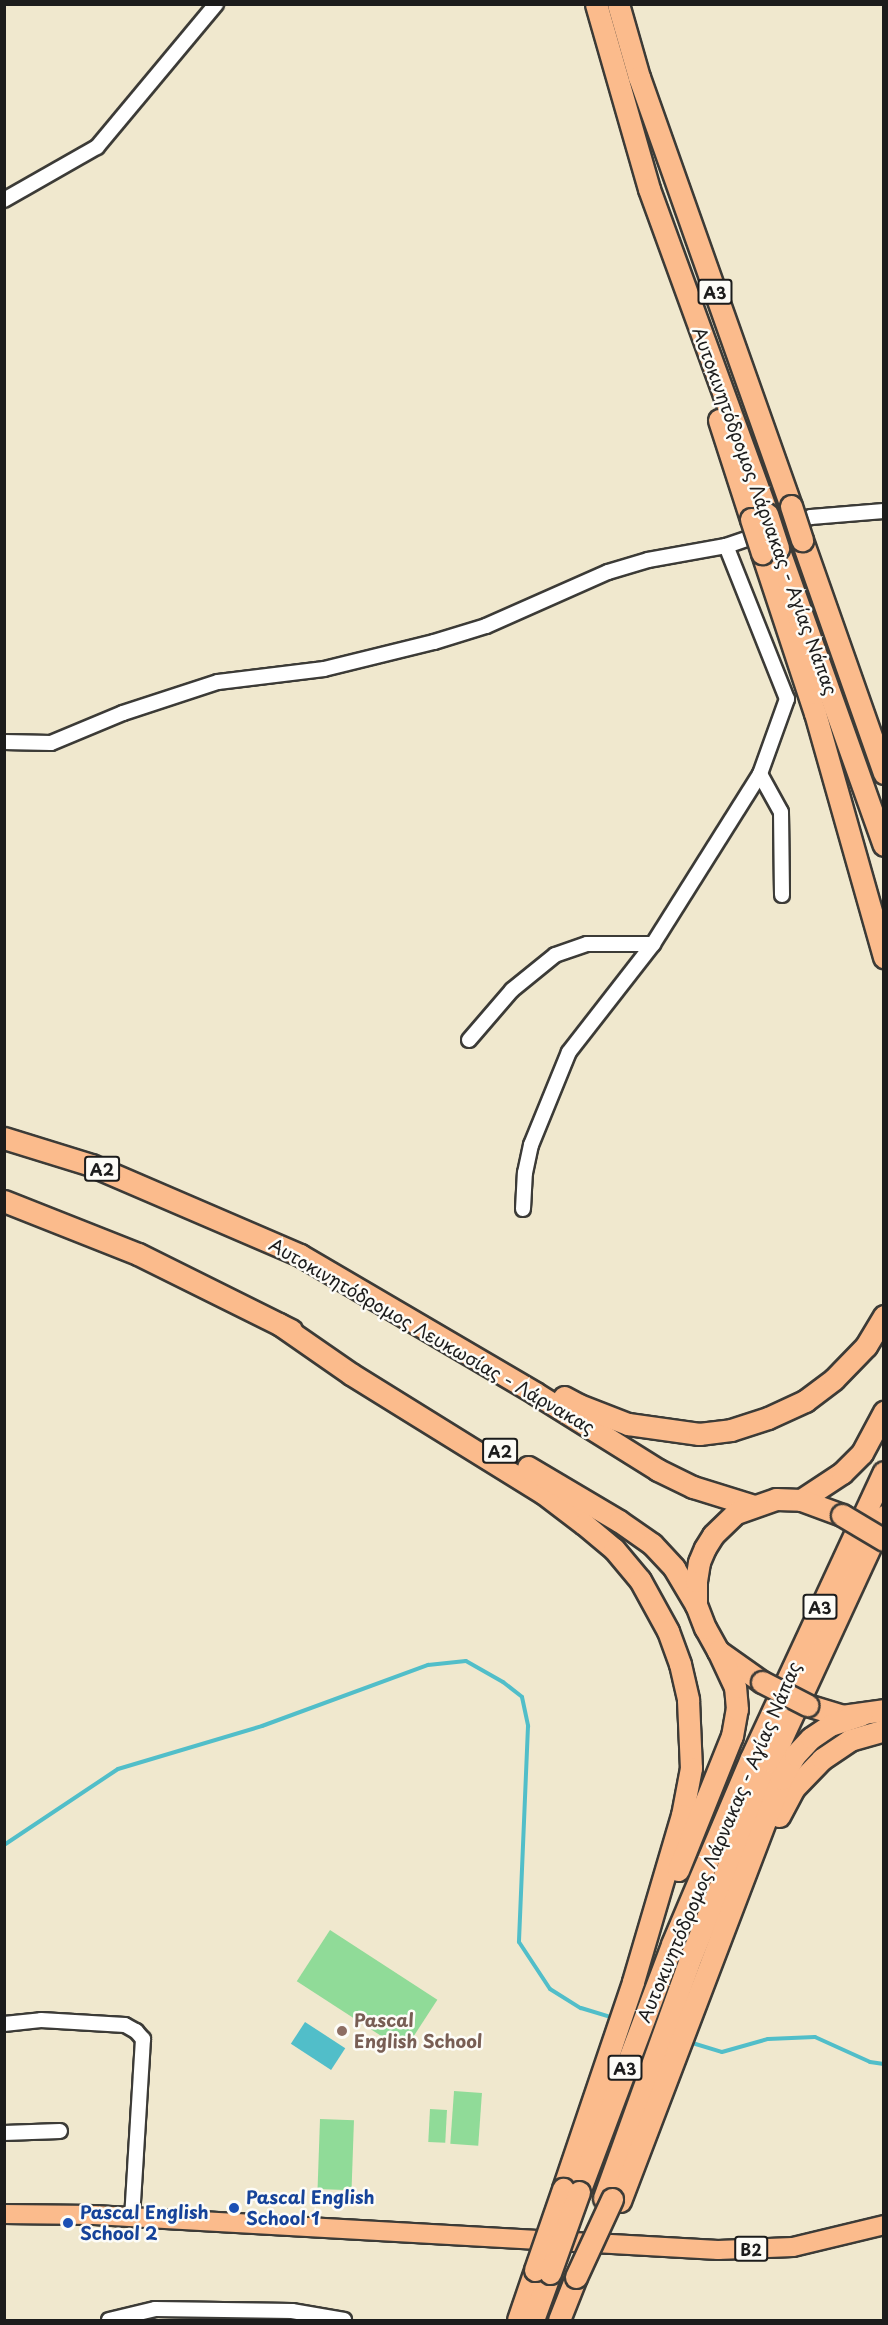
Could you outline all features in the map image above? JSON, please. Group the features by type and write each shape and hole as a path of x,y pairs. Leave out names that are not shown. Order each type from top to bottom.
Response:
{"highway":[{"path":"596,4 649,189 669,271 770,550 884,957"},
{"name":"Αυτοκινητόδρομος Λάρνακας - Αγίας Νάπας","path":"618,4 639,77 884,773"},
{"name":"Αυτοκινητόδρομος Λάρνακας - Αγίας Νάπας","path":"770,550 788,579 884,845"},
{"path":"788,579 884,910"},
{"path":"857,697 884,747"},
{"name":"Αυτοκινητόδρομος Λευκωσίας - Λάρνακας","path":"4,1138 91,1165 300,1255 535,1393 658,1470 693,1487 754,1506"},
{"name":"A2","path":"4,1202 138,1254 349,1360 619,1521 652,1544 674,1568 696,1605"},
{"path":"300,1255 403,1302 579,1405 628,1424 668,1431 699,1434 731,1430 768,1418 805,1401 834,1379 866,1346 884,1316"},
{"path":"279,1324 351,1374 543,1493 584,1524 614,1550 640,1580 668,1632 680,1664 688,1700 691,1768 682,1815 571,2190"},
{"path":"801,1500 842,1473 862,1453 884,1412"},
{"name":"Αυτοκινητόδρομος Λάρνακας - Αγίας Νάπας","path":"533,2320 543,2272 571,2190 672,1944 751,1758 884,1472"},
{"path":"633,1982 732,1736 737,1708 735,1687 696,1605 699,1562 713,1534 736,1513 776,1499 801,1500 842,1515 884,1540"},
{"name":"Αυτοκινητόδρομος Λάρνακας - Αγίας Νάπας","path":"612,2200 692,1954 767,1772 884,1516"},
{"path":"718,1652 762,1682 807,1705 842,1716 861,1715"},
{"path":"574,2320 583,2278 612,2200 670,2068 781,1779 795,1755 811,1738 830,1725 884,1710"},
{"path":"735,1895 794,1788 822,1759 850,1740 884,1730"},
{"path":"518,2320 543,2272"},
{"path":"559,2320 583,2278"}],"main road":[{"name":"B2","path":"4,2214 132,2218 718,2250 793,2247 884,2225"}],"street":[{"path":"4,200 97,147 216,4"},
{"path":"4,742 51,743 123,713 218,682 324,669 434,642 486,626 608,572 648,560 726,546 810,517 884,512"},
{"path":"522,1209 525,1173 531,1144 569,1052 653,944 760,774 787,699 726,546"},
{"path":"760,774 781,812 782,895"},
{"path":"470,1040 512,990 555,955 587,944 653,944"},
{"path":"4,2024 41,2020 125,2025 144,2039 132,2218"},
{"path":"4,2133 60,2131"},
{"path":"109,2320 155,2309 292,2311 344,2320"}],"green space":[{"path":"330,1930 437,2000 404,2051 297,1981"},
{"path":"454,2091 482,2093 478,2146 450,2144"},
{"path":"430,2109 447,2110 445,2143 428,2142"},
{"path":"320,2119 354,2120 352,2190 318,2189"}],"water":[{"path":"305,2022 345,2048 331,2070 291,2044"}],"waterway":[{"path":"4,1845 118,1769 262,1726 428,1665 466,1661 503,1682 522,1697 528,1726 519,1942 550,1989 581,2008 613,2018"},
{"path":"689,2042 722,2052 768,2039 815,2037 870,2062 884,2064"}],"place":[{"name":"Pascal English School","path":"342,2031"},
{"name":"Pascal English School 1","path":"234,2208"},
{"name":"Pascal English School 2","path":"68,2223"}]}
